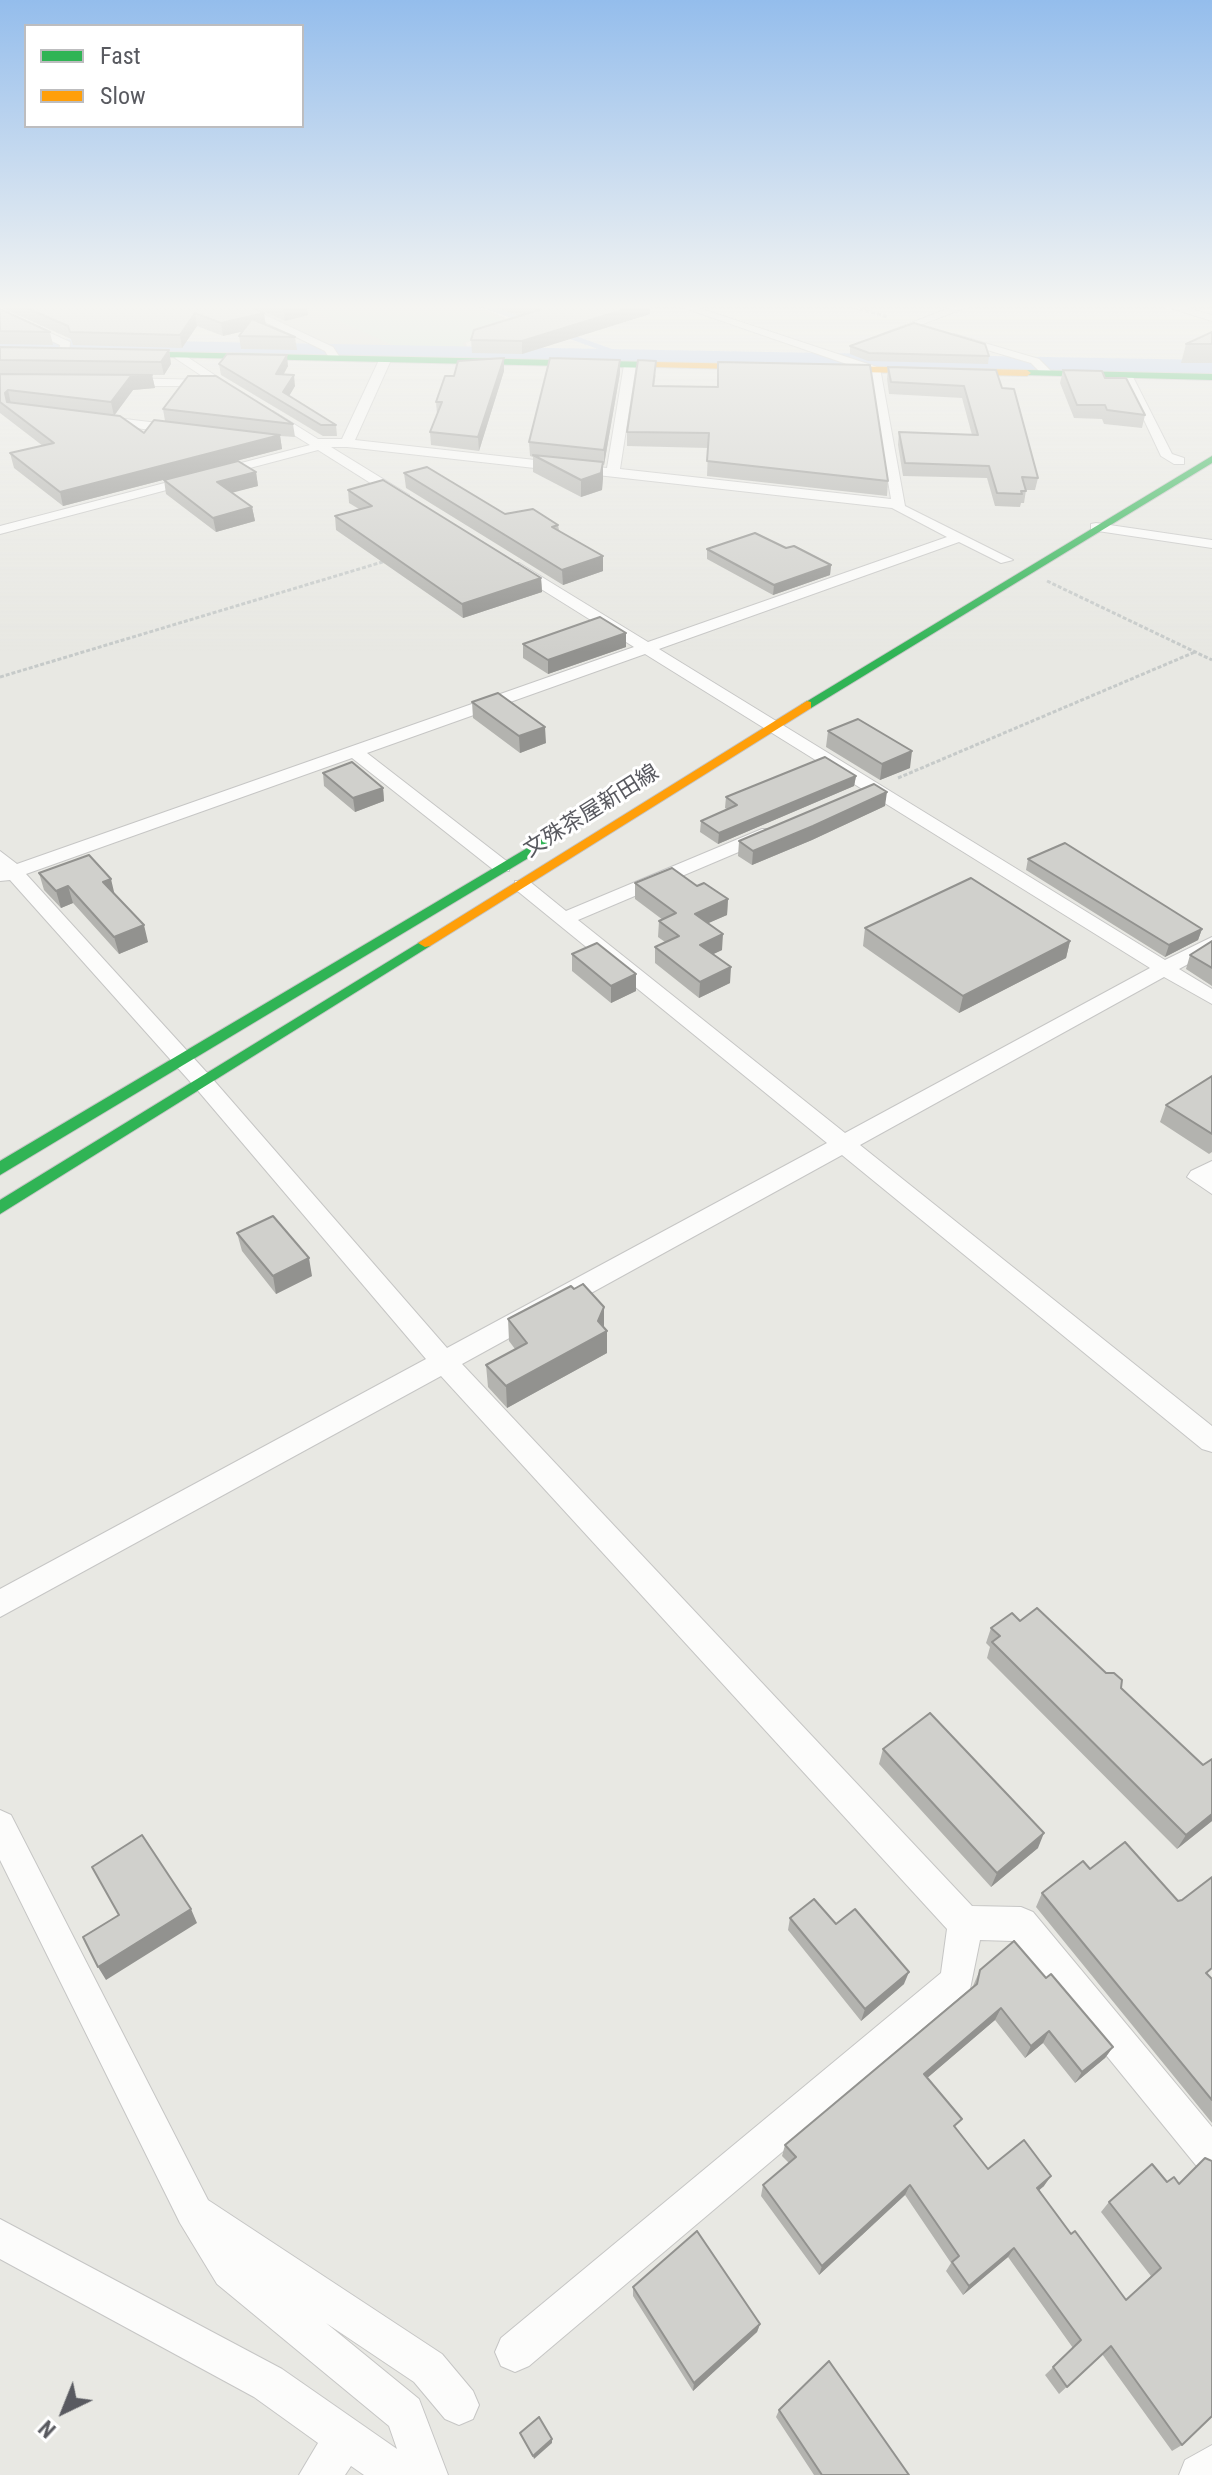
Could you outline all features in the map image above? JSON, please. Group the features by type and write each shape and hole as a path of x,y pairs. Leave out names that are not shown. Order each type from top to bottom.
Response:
{"main road":[{"path":"1047,537 1212,445"},
{"name":"文殊茶屋新田線","path":"689,756 764,721 1011,563 1096,527 1212,459"},
{"name":"文殊茶屋新田線","path":"0,1208 522,885 914,617"},
{"name":"文殊茶屋新田線","path":"0,1169 622,796"}],"street":[{"path":"120,422 198,432"},
{"path":"282,422 414,504"},
{"path":"347,443 356,422"},
{"path":"613,473 621,422"},
{"path":"881,422 900,509"},
{"path":"1150,422 1167,456 1179,461"},
{"path":"274,441 317,445 347,443 900,509 1011,563"},
{"path":"0,530 317,445"},
{"path":"1096,527 1212,544"},
{"path":"958,538 355,752 4,868 202,1081 442,1360 965,1923 1021,1924 1212,2156"},
{"path":"506,561 1212,998"},
{"path":"355,752 502,867"},
{"path":"846,800 874,788"},
{"path":"563,919 789,824"},
{"path":"522,885 841,1146 1212,1441"},
{"path":"0,1604 442,1360 1212,943"},
{"path":"1212,1169 1199,1177 1212,1186"},
{"path":"0,1826 193,2210 231,2270 405,2413 427,2475"},
{"path":"515,2352 957,1982 965,1923"},
{"path":"193,2210 428,2368 459,2405"},
{"path":"0,2238 268,2383 399,2475"},
{"path":"320,2475 346,2439"},
{"path":"1200,2475 1212,2466"}],"path":[{"path":"0,677 391,560"},
{"path":"1011,563 1212,660"},
{"path":"874,788 1195,652"}],"building":[{"path":"27,422 129,422 144,433 152,422 175,422 280,435 60,492 10,453 54,443"},
{"path":"434,422 483,422 478,437 430,432"},
{"path":"534,422 609,422 604,450 529,442"},
{"path":"628,422 879,422 888,481 707,461 709,433 627,432"},
{"path":"974,422 1023,422 1038,478 1022,477 1026,491 1021,491 1022,494 997,493 989,466 905,463 899,432 978,435"},
{"path":"533,455 603,462 601,473 581,480"},
{"path":"238,461 256,472 217,482 252,507 213,518 164,480"},
{"path":"427,467 505,514 533,509 558,525 552,527 603,556 562,570 404,473"},
{"path":"383,480 541,578 462,604 335,516 372,506 348,490"},
{"path":"755,533 786,548 794,546 831,565 774,585 707,549"},
{"path":"600,617 626,633 548,660 523,644"},
{"path":"498,693 545,727 519,736 472,702"},
{"path":"858,719 912,751 882,764 828,731"},
{"path":"825,757 856,776 719,833 701,821 737,805 726,797"},
{"path":"352,762 383,788 353,798 323,773"},
{"path":"874,784 887,792 753,851 739,841"},
{"path":"1065,843 1202,929 1169,945 1028,859"},
{"path":"89,855 111,879 103,882 144,925 114,937 68,886 56,891 39,873"},
{"path":"672,868 697,886 704,883 728,899 695,914 723,934 700,945 731,967 700,982 655,947 679,936 659,921 676,913 635,883"},
{"path":"971,878 1070,941 963,996 865,928"},
{"path":"1212,941 1212,968 1190,955"},
{"path":"597,943 636,974 611,986 572,954"},
{"path":"1212,1076 1212,1134 1166,1105"},
{"path":"273,1216 309,1258 273,1276 237,1233"},
{"path":"583,1284 604,1307 598,1321 607,1331 506,1386 486,1365 527,1343 508,1319 571,1286 574,1289"},
{"path":"1037,1608 1106,1673 1114,1673 1122,1680 1121,1688 1203,1765 1212,1759 1212,1814 1186,1835 992,1642 1000,1636 991,1628 1012,1613 1020,1621"},
{"path":"930,1713 1044,1833 997,1873 883,1749"},
{"path":"142,1835 191,1909 98,1967 83,1937 119,1915 92,1867"},
{"path":"1125,1842 1178,1901 1212,1877 1212,1968 1206,1973 1212,1979 1212,2100 1042,1893 1083,1861 1090,1869"},
{"path":"814,1899 836,1924 855,1909 909,1972 865,2009 790,1918"},
{"path":"1014,1941 1046,1978 1051,1974 1113,2047 1082,2072 1049,2031 1031,2046 1001,2008 924,2074 962,2119 954,2126 988,2169 1024,2140 1051,2176 1037,2188 1071,2234 1075,2231 1126,2300 1161,2268 1109,2202 1152,2164 1167,2182 1174,2177 1179,2184 1205,2158 1212,2161 1212,2416 1182,2445 1111,2346 1067,2387 1053,2367 1081,2340 1014,2248 969,2286 952,2262 959,2256 910,2185 822,2266 763,2185 796,2157 785,2145 977,1984 980,1970"},
{"path":"697,2231 760,2324 694,2383 633,2287"},
{"path":"829,2361 909,2475 822,2475 779,2410"},
{"path":"539,2417 552,2439 533,2456 520,2433"}],"traffic: fast":[{"path":"807,705 1212,459"},
{"path":"0,1169 610,803"},
{"path":"0,1208 425,943"}],"traffic: slow":[{"path":"425,943 807,705"}]}
